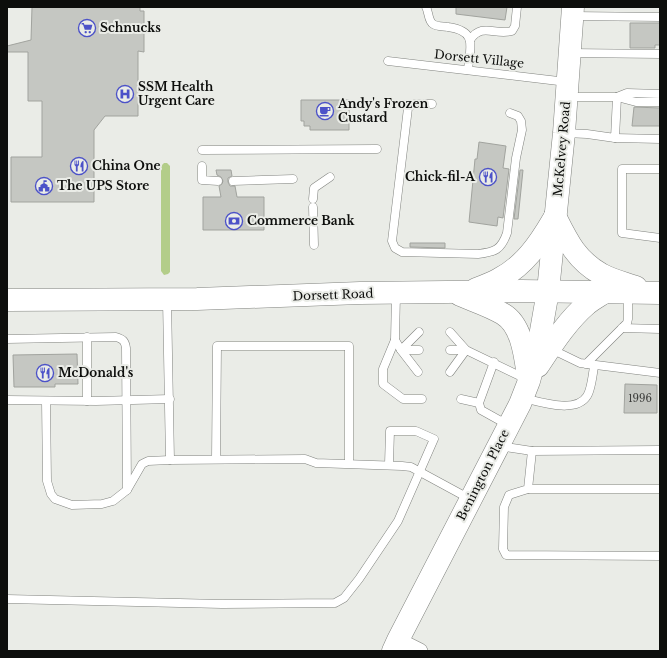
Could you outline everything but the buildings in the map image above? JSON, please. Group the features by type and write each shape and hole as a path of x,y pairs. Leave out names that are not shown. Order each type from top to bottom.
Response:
{"main road":[{"name":"McKelvey Road","path":"548,291 564,133 573,12"},
{"path":"461,292 500,279 524,261 540,242 555,216"},
{"path":"555,216 568,242 580,259 602,275 657,293"},
{"name":"Dorsett Road","path":"7,300 196,299 396,293 548,291 657,293"},
{"name":"Benington Place","path":"396,645 509,426 526,389 538,348 548,291"},
{"path":"461,292 504,314 516,328 523,348 526,389"},
{"path":"526,389 550,348 571,320 586,304 605,292"}],"street":[{"path":"396,645 420,651"}],"lane":[{"path":"426,7 430,21 434,25 459,28 467,33 470,40 468,70"},
{"path":"470,40 474,34 482,30 506,33 512,31 515,26 517,7"},
{"path":"573,12 660,17"},
{"path":"570,52 660,54"},
{"name":"Dorsett Village","path":"388,61 468,70 567,89 617,96"},
{"path":"617,96 627,93 660,94"},
{"path":"617,96 636,102 660,102"},
{"path":"616,138 617,96"},
{"path":"432,104 412,104 408,108 392,241 395,248 402,252 478,254 499,248 504,242 507,233 516,158 522,130 521,120 518,116 510,112"},
{"path":"564,133 587,134 616,138 660,139"},
{"path":"202,150 377,149"},
{"path":"202,166 202,180 218,181"},
{"path":"660,169 622,169 622,233 660,238"},
{"path":"314,245 314,188 330,177"},
{"path":"233,181 293,179"},
{"path":"396,293 395,340 383,369 383,384 403,399 422,399"},
{"path":"450,350 466,350 494,362 526,389 550,405 573,406 582,402 588,395 590,365 628,319 628,293"},
{"path":"167,299 170,460"},
{"path":"622,328 660,329"},
{"path":"401,350 419,332"},
{"path":"450,332 466,350"},
{"path":"87,337 87,400"},
{"path":"7,339 116,337 125,342 127,400 127,490"},
{"path":"395,340 418,372"},
{"path":"216,459 217,346 349,346 349,463"},
{"path":"550,348 580,363 660,373"},
{"path":"401,350 419,350"},
{"path":"450,372 466,350"},
{"path":"494,362 479,403 481,410 509,426"},
{"path":"7,400 170,399"},
{"path":"461,399 479,403"},
{"path":"46,400 47,481 51,494 55,499 72,505 102,504 113,501 127,490 142,464 148,461 216,459 305,459 316,463 389,464 411,467 471,499"},
{"path":"7,599 222,604 335,603 344,598 359,579 398,521 434,439 416,431 390,431 389,464"},
{"path":"498,446 532,451 660,450"},
{"path":"528,489 532,451"},
{"path":"660,489 528,489 509,495 504,507 503,549 506,554 660,556"}],"green space":[{"path":"164,163 167,163 170,166 170,272 164,275 161,271 161,166"}],"place":[{"name":"Schnucks","path":"87,28"},
{"name":"SSM Health Urgent Care","path":"125,94"},
{"name":"Andy's Frozen Custard","path":"325,111"},
{"name":"China One","path":"79,166"},
{"name":"Chick-fil-A","path":"488,177"},
{"name":"The UPS Store","path":"44,186"},
{"name":"Commerce Bank","path":"234,221"},
{"name":"McDonald's","path":"45,373"}]}
